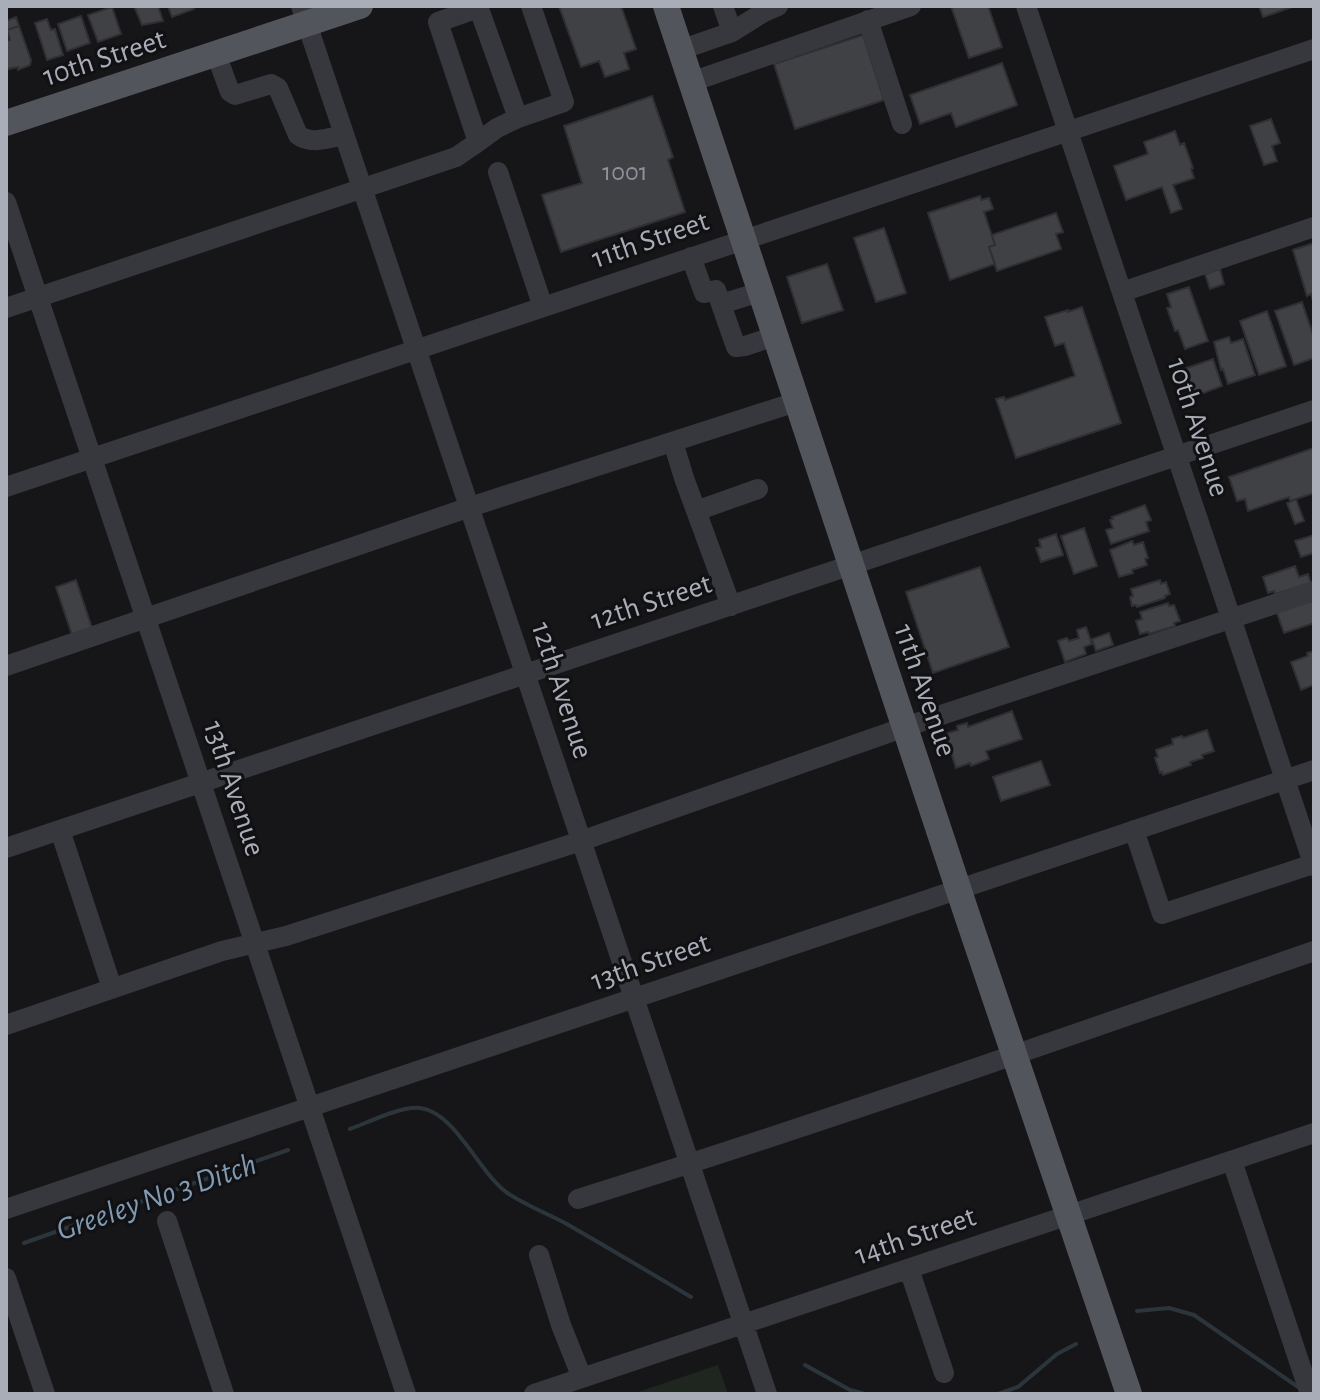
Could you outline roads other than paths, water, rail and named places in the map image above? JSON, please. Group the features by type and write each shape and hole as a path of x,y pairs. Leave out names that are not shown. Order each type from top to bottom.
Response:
{"main road":[{"name":"10th Street","path":"6,123 216,54 304,15 360,6"},
{"name":"11th Avenue","path":"666,6 1129,1394"}],"street":[{"path":"6,308 456,157 497,128 564,102 531,6"},
{"path":"723,6 732,32"},
{"path":"691,82 911,6"},
{"name":"10th Avenue","path":"1026,6 1314,865"},
{"path":"478,142 438,22 478,7 518,118"},
{"path":"680,50 732,32 773,7"},
{"name":"12th Avenue","path":"304,15 767,1394"},
{"path":"868,20 902,124"},
{"name":"11th Street","path":"6,487 1314,49"},
{"path":"216,54 230,92 235,95 271,84 278,88 302,138 309,141 344,135"},
{"path":"498,172 543,307"},
{"name":"13th Avenue","path":"6,202 406,1394"},
{"path":"1122,292 1314,227"},
{"path":"691,257 704,293 716,290 736,347 775,336"},
{"path":"721,304 760,292"},
{"path":"6,666 470,507 796,402"},
{"name":"12th Street","path":"6,848 1314,410"},
{"path":"673,442 731,606"},
{"path":"696,511 758,489"},
{"path":"6,1025 222,951 300,931 581,841 905,727 1314,591"},
{"name":"13th Street","path":"6,1209 1314,770"},
{"path":"60,830 112,988"},
{"path":"1134,830 1162,914 1314,865"},
{"path":"578,1199 1015,1055 1314,951"},
{"name":"14th Street","path":"534,1394 1314,1133"},
{"path":"1232,1161 1309,1391"},
{"path":"167,1221 224,1394"},
{"path":"539,1255 582,1378"},
{"path":"909,1269 944,1373"},
{"path":"6,1278 45,1394"}],"waterway":[{"name":"Greeley No 3 Ditch","path":"350,1129 404,1109 420,1108 433,1112 455,1131 506,1192 691,1297"},
{"name":"Greeley No 3 Ditch","path":"24,1243 288,1150"},
{"name":"Greeley No 3 Ditch","path":"1137,1311 1169,1308 1194,1315 1298,1387"},
{"name":"Greeley No 3 Ditch","path":"998,1394 1018,1387 1057,1354 1076,1344"},
{"name":"Greeley No 3 Ditch","path":"805,1365 850,1390 865,1394"}]}
